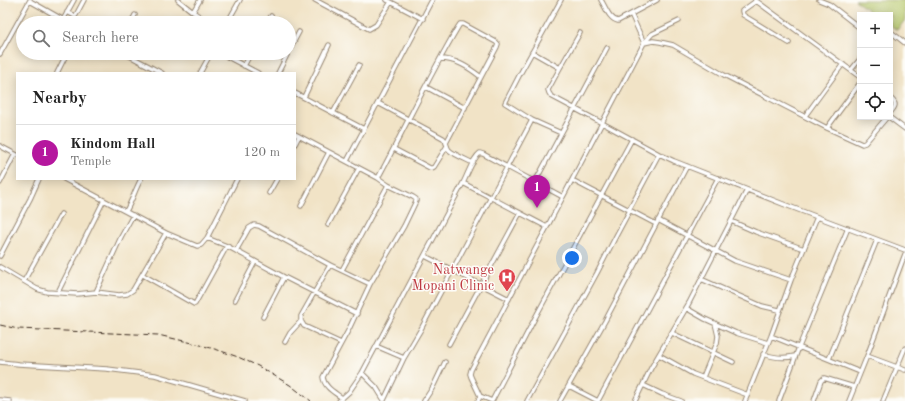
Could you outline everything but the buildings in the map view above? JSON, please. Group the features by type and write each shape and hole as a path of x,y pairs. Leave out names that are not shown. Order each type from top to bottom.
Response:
{"street":[{"path":"65,16 74,0"},
{"path":"67,12 75,16 84,0"},
{"path":"178,0 199,16"},
{"path":"193,12 200,0"},
{"path":"231,16 240,0"},
{"path":"315,0 369,29 376,25 391,2"},
{"path":"387,0 423,19"},
{"path":"347,161 432,0"},
{"path":"561,0 505,103 532,120 561,133"},
{"path":"602,0 612,19 618,21 657,0"},
{"path":"789,43 743,15 742,11 756,0 857,75"},
{"path":"819,0 829,4 857,26"},
{"path":"22,16 30,1 56,16"},
{"path":"631,14 644,43"},
{"path":"632,139 600,196 492,401 480,396 470,377 471,370 644,43 652,34 679,21"},
{"path":"378,178 440,59 460,24 463,24 496,42 498,44 497,47 447,145 434,167 430,168 394,149"},
{"path":"0,54 16,26"},
{"path":"296,37 299,32"},
{"path":"580,32 548,90 548,94 659,154 747,190 905,250"},
{"path":"893,34 905,43"},
{"path":"644,43 660,42 673,45 715,70 827,128 863,144 885,120"},
{"path":"304,97 329,45"},
{"path":"535,182 607,48"},
{"path":"532,52 560,68"},
{"path":"440,59 452,60 481,77"},
{"path":"58,72 64,60"},
{"path":"137,60 159,72"},
{"path":"201,72 207,60"},
{"path":"233,60 256,72"},
{"path":"244,66 247,60"},
{"path":"278,72 284,60"},
{"path":"851,70 857,62"},
{"path":"805,116 843,64"},
{"path":"333,113 359,65"},
{"path":"827,128 859,84"},
{"path":"426,87 465,108"},
{"path":"296,93 364,129"},
{"path":"893,100 895,107 893,110"},
{"path":"378,103 443,138 446,140 449,150 473,163"},
{"path":"362,373 385,400 404,358 453,270 532,120"},
{"path":"892,120 905,129"},
{"path":"297,135 416,199 404,226 370,284 357,314 323,377 326,385 340,400 349,392 362,373 477,155 480,153 483,154 563,197"},
{"path":"0,146 16,155 0,183"},
{"path":"301,206 329,152"},
{"path":"528,401 659,154"},
{"path":"560,401 687,166"},
{"path":"328,225 359,168"},
{"path":"569,386 598,401 718,178"},
{"path":"0,256 39,180"},
{"path":"66,180 166,233 197,246 201,245 207,238 237,180"},
{"path":"126,211 140,180"},
{"path":"269,193 276,180"},
{"path":"572,180 600,196 687,235 721,254 745,265 791,280"},
{"path":"463,183 547,227"},
{"path":"342,270 388,185"},
{"path":"635,401 686,308 747,190"},
{"path":"58,292 104,200"},
{"path":"449,344 520,213"},
{"path":"24,281 61,214"},
{"path":"96,292 133,215"},
{"path":"745,401 771,336 779,310 817,217"},
{"path":"731,220 756,232 804,249"},
{"path":"236,251 249,228 254,225 259,226 330,265 370,284"},
{"path":"779,401 799,347 848,228"},
{"path":"0,268 42,291 76,294 96,292 119,295 127,294 133,290 166,233"},
{"path":"207,238 227,246 357,314"},
{"path":"829,359 877,240"},
{"path":"142,275 195,304 197,303 227,246"},
{"path":"849,401 905,254"},
{"path":"425,256 509,299"},
{"path":"235,300 255,262"},
{"path":"330,265 301,316 301,321 304,326 341,343"},
{"path":"263,317 284,277"},
{"path":"701,279 762,306 779,310"},
{"path":"686,308 705,319 736,333 768,343"},
{"path":"285,342 290,333 301,321"},
{"path":"703,377 717,343 718,336 715,323"},
{"path":"672,333 733,362"},
{"path":"771,336 860,372"},
{"path":"376,346 404,358"},
{"path":"883,401 905,348"},
{"path":"763,354 782,359 796,356"},
{"path":"659,355 693,374 748,395"},
{"path":"867,356 905,370"},
{"path":"0,362 107,369 154,375 245,401"},
{"path":"424,401 433,387 444,362"},
{"path":"814,401 821,381 824,378 854,387"},
{"path":"643,385 681,401"},
{"path":"478,401 480,396"},
{"path":"0,400 10,401"}],"green space":[{"path":"855,0 905,0 905,20 897,30 893,27 893,12 870,12"}],"railway":[{"path":"0,325 18,329 158,335 197,344 238,357 258,366 290,385 311,401"}],"place":[{"name":"Kindom Hall","path":"537,208"},
{"name":"Natwange Mopani Clinic","path":"507,292"}]}
